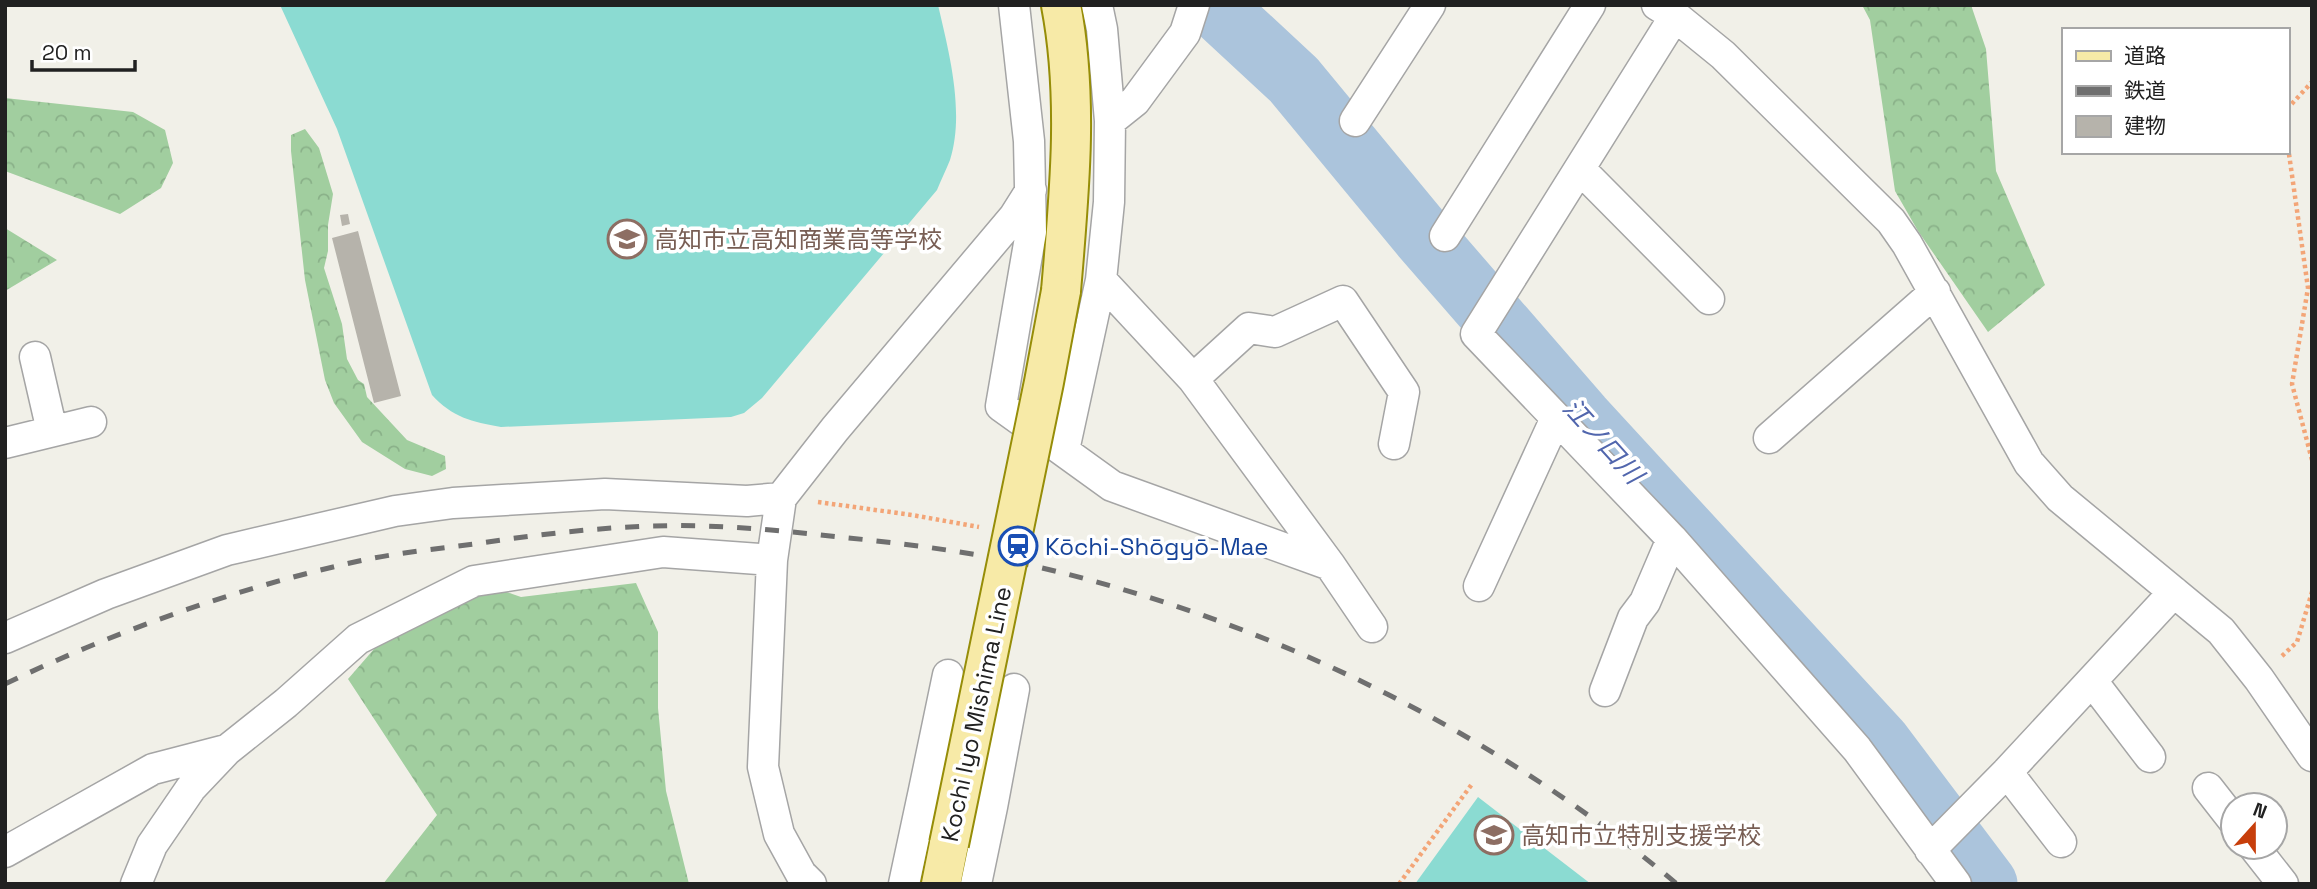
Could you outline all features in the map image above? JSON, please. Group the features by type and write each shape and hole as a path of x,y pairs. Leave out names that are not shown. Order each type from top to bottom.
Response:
{"main road":[{"name":"Kochi Iyo Mishima Line","path":"941,884 1061,291 1071,175 1070,89 1061,5"}],"street":[{"path":"1014,5 1029,141 1031,232 1001,406 1112,486 1330,565"},
{"path":"1064,450 1101,280 1109,202 1110,121 1102,29 1097,5"},
{"path":"1355,121 1430,5"},
{"path":"1445,236 1590,5"},
{"path":"1956,884 1857,749 1672,539 1476,334 1580,169 1666,10 1723,55 1891,221 1908,244 2029,463 2060,498 2221,631 2259,679 2312,756"},
{"path":"1110,121 1135,101 1185,33 1192,12"},
{"path":"1580,169 1709,299"},
{"path":"811,884 801,874 779,834 763,767 772,561 780,498 1014,217 1031,190"},
{"path":"1101,280 1193,379 1372,626"},
{"path":"1769,438 1935,292"},
{"path":"1193,379 1250,328 1275,332 1343,301 1404,393 1394,444"},
{"path":"36,357 51,431"},
{"path":"1479,586 1556,418"},
{"path":"5,443 91,422"},
{"path":"5,638 106,594 227,550 395,511 453,503 605,494 747,501 780,498"},
{"path":"1605,691 1633,618 1645,603 1672,539"},
{"path":"136,884 152,845 191,788 227,750 286,703 358,639 474,581 663,552 772,561"},
{"path":"1930,850 2007,772 2174,592"},
{"path":"904,884 948,675"},
{"path":"2092,681 2150,757"},
{"path":"976,884 1014,689"},
{"path":"5,852 153,769 227,750"},
{"path":"2007,772 2061,842"},
{"path":"2208,788 2219,802"},
{"path":"923,795 992,807"},
{"path":"2265,861 2283,884"}],"path":[{"path":"2289,107 2312,82"},
{"path":"2289,154 2308,288 2292,384 2312,460"},
{"path":"780,498 912,515 992,530"},
{"path":"2259,679 2297,642 2312,592"},
{"path":"1399,884 1472,784"}],"green space":[{"path":"1862,5 1971,5 1986,49 1996,171 2045,285 1988,332 1918,231 1895,191 1870,20"},
{"path":"5,98 133,112 165,130 173,163 161,188 120,214 5,171"},
{"path":"305,129 319,148 333,194 324,268 342,324 347,359 358,380 364,384 367,397 407,440 445,456 446,469 432,476 405,469 362,442 334,403 325,380 305,280 291,151 291,135"},
{"path":"5,228 57,260 5,291"},
{"path":"474,581 521,597 636,583 658,632 658,708 666,791 689,884 383,884 437,815 348,679 414,603"}],"shaded area":[{"name":"高知市立高知商業高等学校","path":"280,5 938,5 954,82 954,142 950,160 937,190 762,398 744,413 731,417 501,427 491,425 447,409 432,395 337,129"},
{"name":"高知市立特別支援学校","path":"1478,797 1591,884 1415,884"}],"building":[{"path":"348,214 350,224 342,226 340,215"},
{"path":"358,231 401,396 374,403 332,238"}],"waterway":[{"name":"江ノ口川","path":"1213,5 1294,80 1422,235 1581,418 1879,742 1986,884"}],"railway":[{"path":"5,684 134,628 179,612 268,584 387,556 563,532 652,526 746,528 886,542 1002,559 1113,587 1200,614 1286,647 1370,685 1451,728 1530,776 1605,828 1677,884"}],"place":[{"name":"高知市立高知商業高等学校","path":"627,239"},
{"name":"Kōchi-Shōgyō-Mae","path":"1018,546"},
{"name":"高知市立特別支援学校","path":"1494,835"}]}
